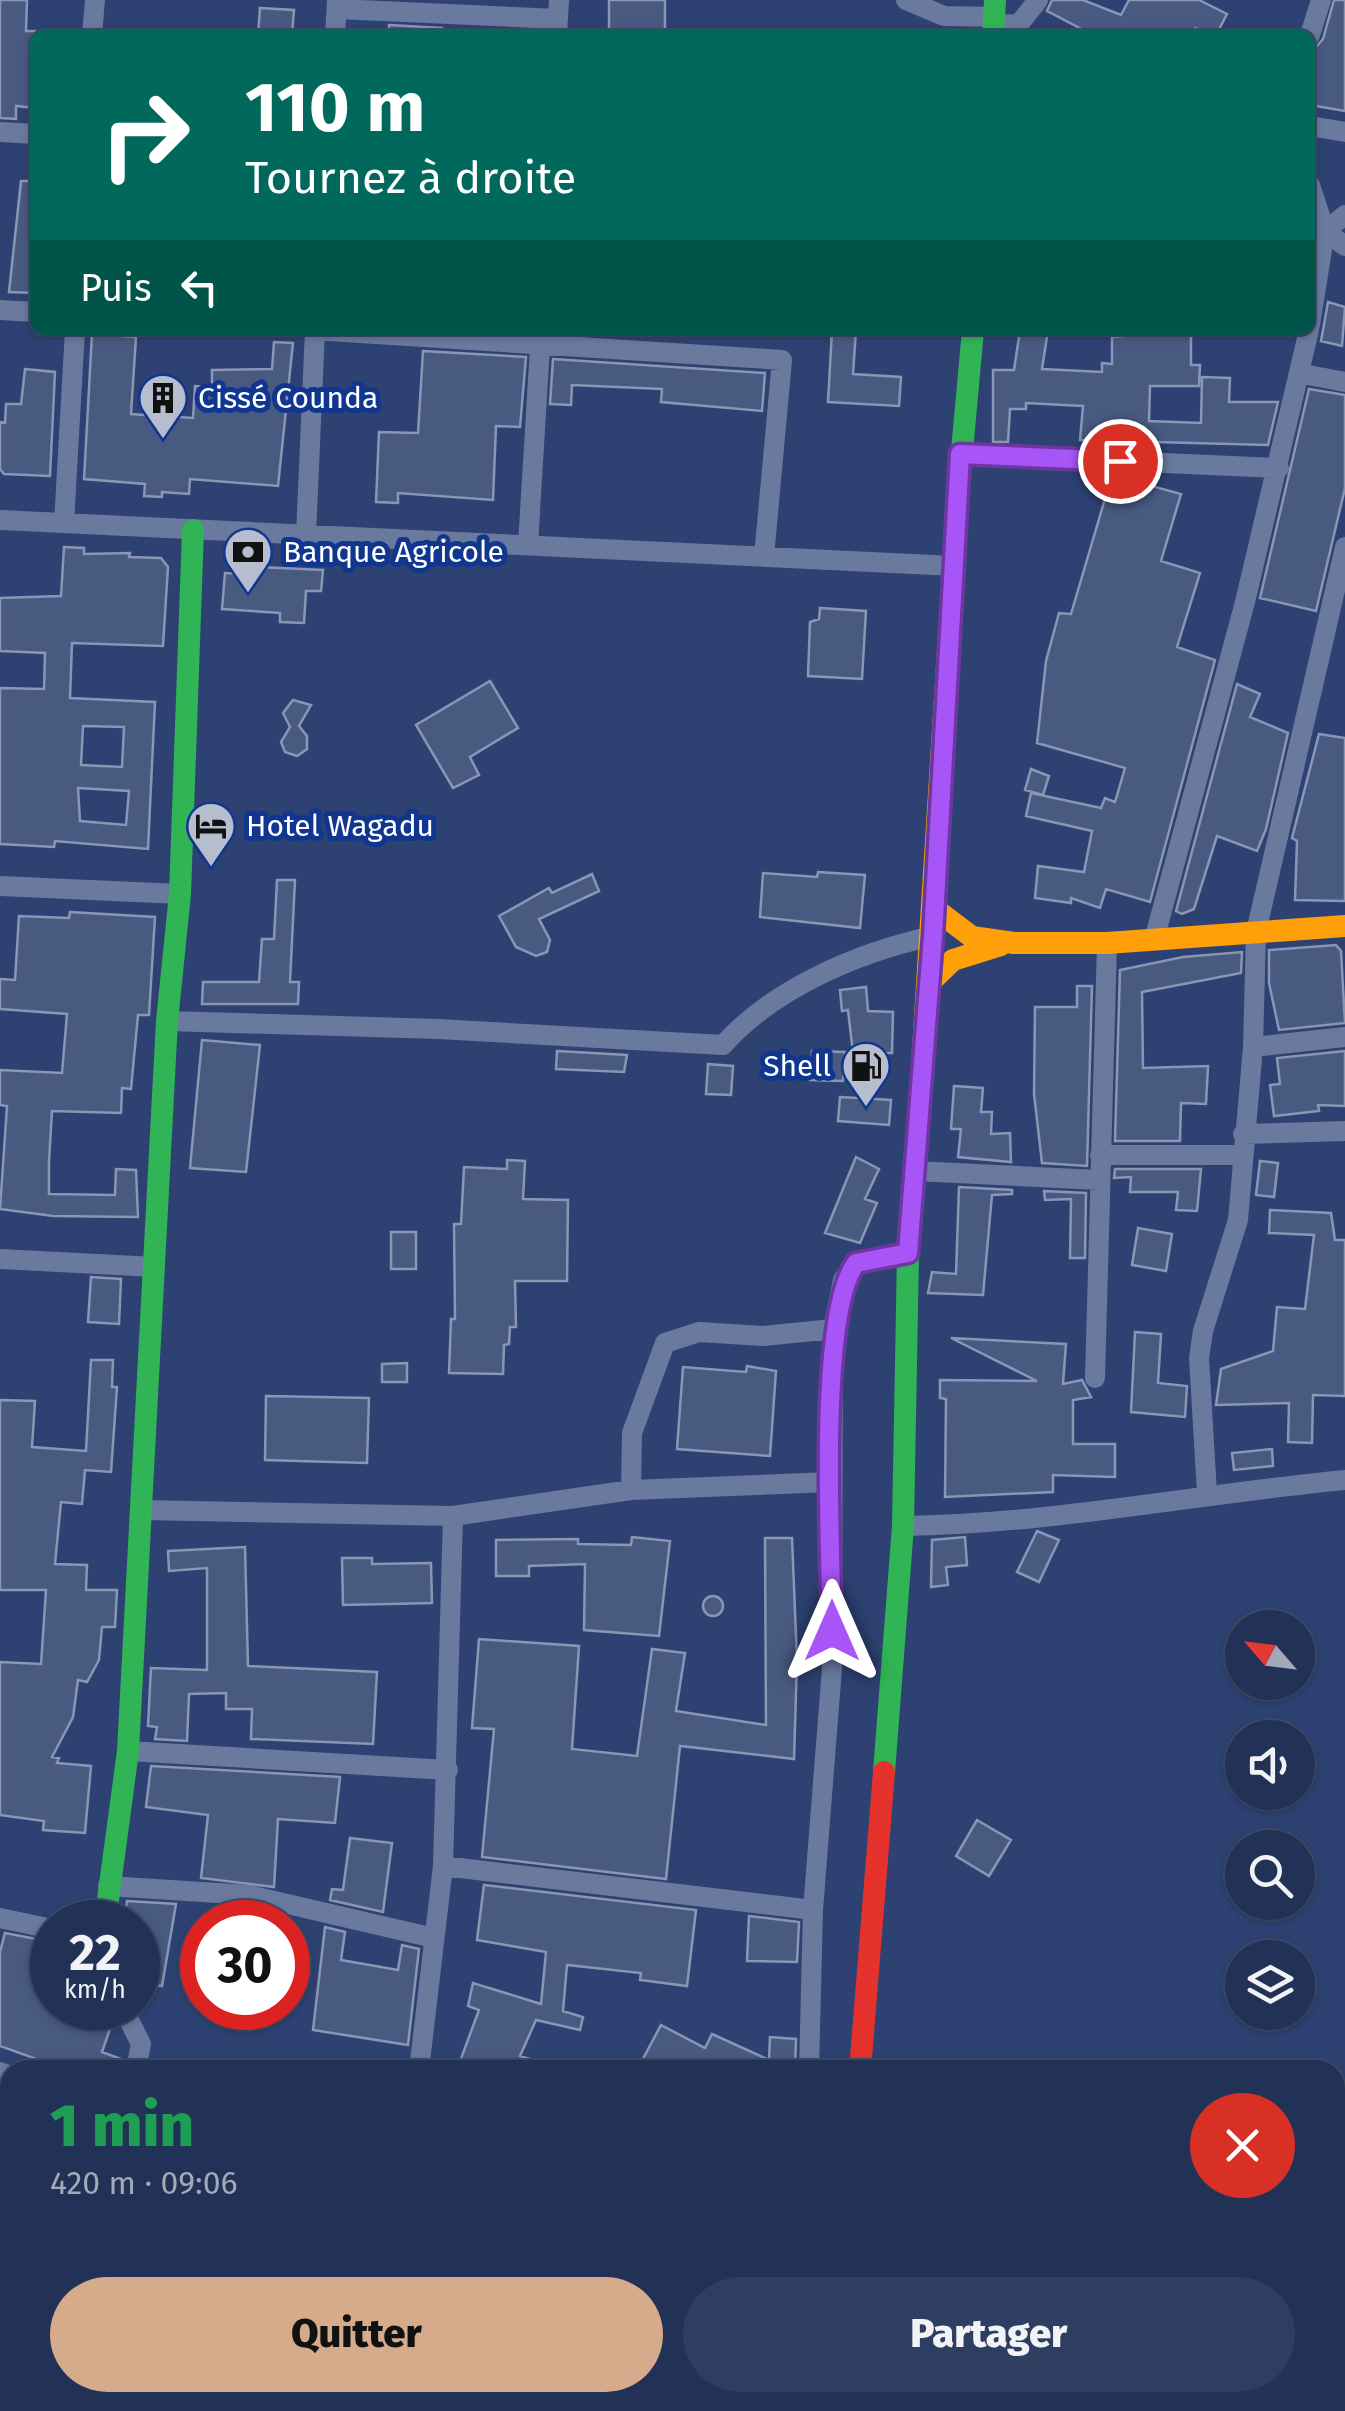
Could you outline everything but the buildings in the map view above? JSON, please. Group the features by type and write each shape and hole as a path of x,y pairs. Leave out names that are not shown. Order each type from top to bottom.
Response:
{"main road":[{"path":"861,2060 902,1526 908,1253 933,936 960,454 972,335"},
{"path":"107,1900 128,1751 167,1022 180,894 193,530"},
{"path":"934,909 972,936 1014,943"},
{"path":"929,983 953,960 977,949 1014,943 1107,943 1345,926"}],"street":[{"path":"92,30 94,0"},
{"path":"906,0 944,16 963,30"},
{"path":"944,16 1006,25 1038,0"},
{"path":"1312,30 1321,0"},
{"path":"335,30 337,4 558,18"},
{"path":"1315,127 1345,132"},
{"path":"0,132 30,134"},
{"path":"1315,202 1324,232 1315,294"},
{"path":"1324,232 1345,215"},
{"path":"1324,232 1345,246"},
{"path":"0,310 30,312"},
{"path":"64,523 75,335"},
{"path":"306,535 314,335"},
{"path":"476,335 541,337 782,360 764,557"},
{"path":"1154,940 1279,468 1309,335"},
{"path":"528,546 541,337"},
{"path":"1302,374 1345,382"},
{"path":"960,454 1279,468"},
{"path":"0,520 954,566"},
{"path":"1206,1494 1200,1358 1203,1330 1238,1220 1242,1144 1254,1047 1256,932 1345,547"},
{"path":"0,886 180,894"},
{"path":"167,1022 438,1029 723,1045 743,1022 789,992 888,946 933,936"},
{"path":"1096,1378 1107,943"},
{"path":"1254,1047 1345,1037"},
{"path":"1100,1155 1345,1131"},
{"path":"915,1172 1099,1180"},
{"path":"808,2060 813,1910 832,1668 833,1329 844,1280 856,1263 908,1253"},
{"path":"0,1259 155,1267"},
{"path":"630,1490 632,1433 665,1343 698,1332 763,1336 833,1329"},
{"path":"902,1526 988,1525 1206,1494 1345,1480"},
{"path":"141,1510 453,1516 630,1490 831,1482"},
{"path":"420,2060 443,1866 453,1516"},
{"path":"128,1751 448,1770"},
{"path":"443,1866 813,1910"},
{"path":"108,1886 249,1895 434,1938"},
{"path":"0,1918 30,1924"},
{"path":"134,2030 141,2044 138,2060"}],"traffic: fast":[{"path":"993,30 995,0"},
{"path":"957,506 973,335"},
{"path":"108,1900 128,1751 167,1021 180,894 193,530"},
{"path":"884,1772 903,1526 908,1253 920,1097"}],"traffic: slow":[{"path":"920,1097 957,506"},
{"path":"935,909 972,937 1014,943 1107,943 1345,926"},
{"path":"929,983 953,960 1001,945"}],"traffic: jam":[{"path":"861,2060 884,1772"}],"place":[{"name":"Cissé Counda","path":"163,440"},
{"name":"Banque Agricole","path":"248,594"},
{"name":"Hotel Wagadu","path":"211,868"},
{"name":"Shell","path":"866,1108"}],"route":[{"path":"832,1631 833,1329 844,1280 856,1263 908,1253 933,936 960,454 1120,461"}]}
